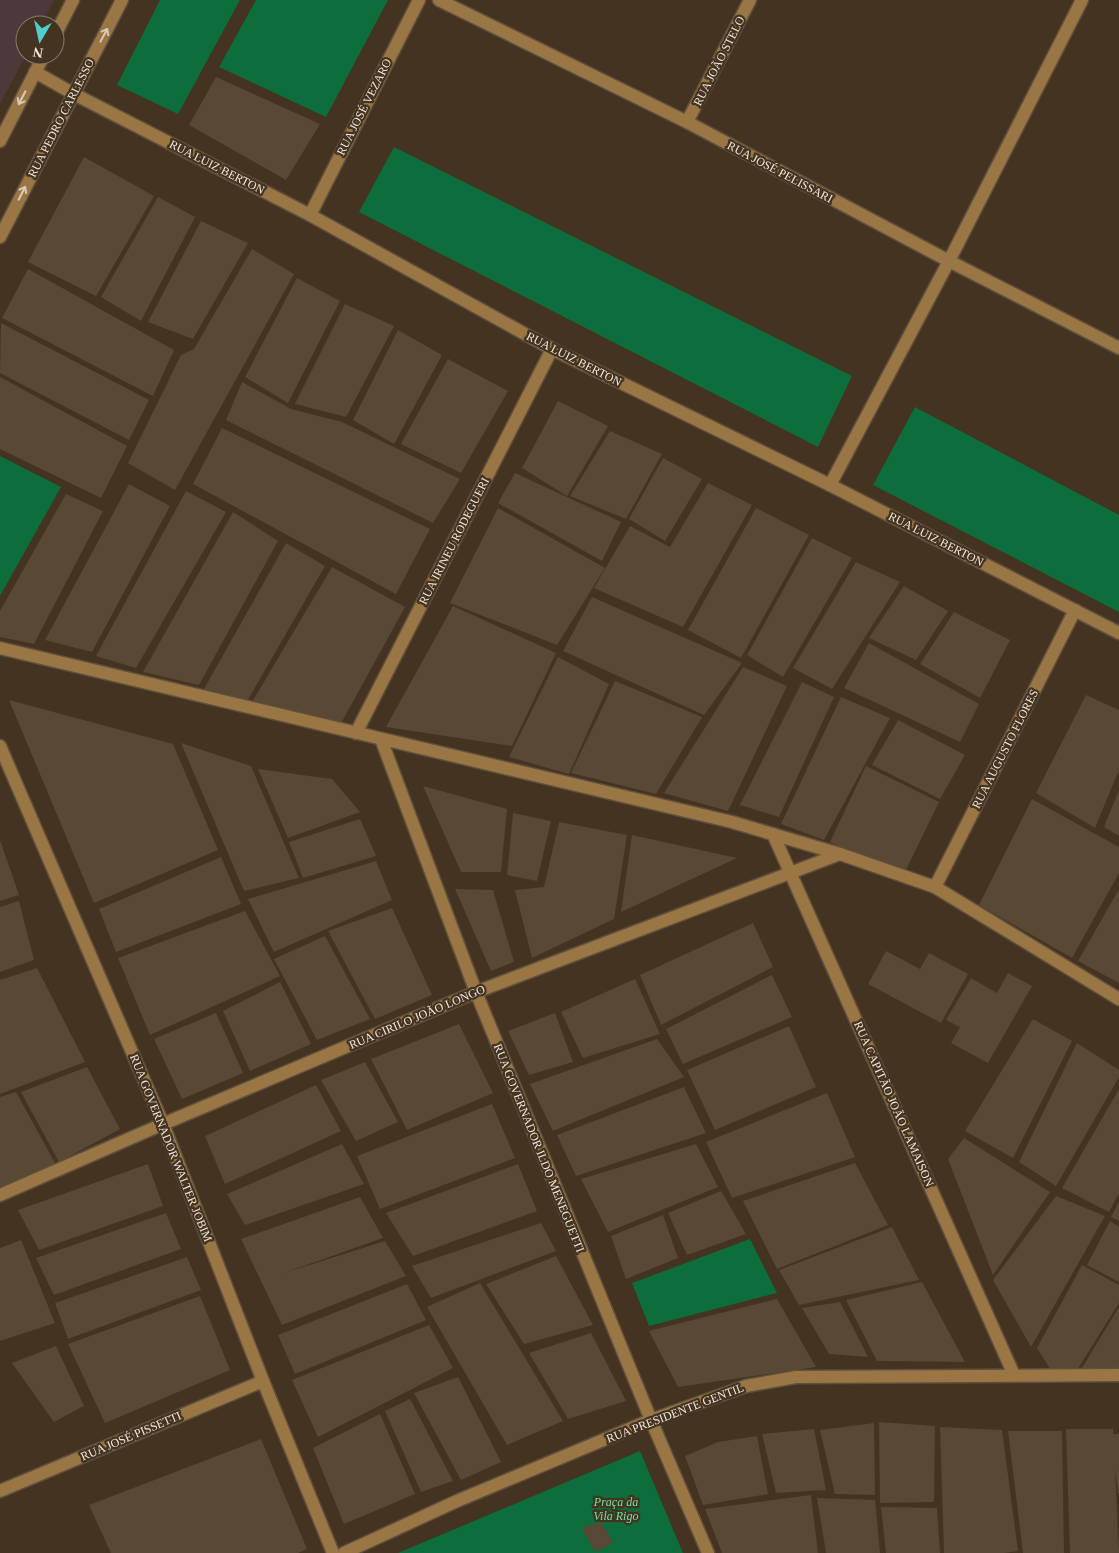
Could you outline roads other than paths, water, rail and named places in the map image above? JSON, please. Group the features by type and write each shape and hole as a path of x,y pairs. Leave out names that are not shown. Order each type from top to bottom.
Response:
{"street":[{"path":"65,15 73,0"},
{"name":"RUA PEDRO CARLESSO","path":"0,237 122,0"},
{"name":"RUA JOSÉ VEZARO","path":"310,215 419,0"},
{"name":"RUA JOSÉ PELISSARI","path":"440,0 687,122 949,261 1119,348"},
{"name":"RUA JOÃO STELO","path":"687,122 750,0"},
{"path":"830,485 949,261 1082,0"},
{"path":"0,141 39,65"},
{"name":"RUA LUIZ BERTON","path":"35,72 74,94 310,215 552,349 830,485 1119,633"},
{"name":"RUA IRINEU RODEGUERI","path":"356,733 552,349"},
{"name":"RUA AUGUSTO FLORES","path":"935,887 1075,610"},
{"path":"0,648 732,822 840,854 935,887 1119,999"},
{"name":"RUA GOVERNADOR ILDO MENEGUETTI","path":"381,739 476,992 651,1420 708,1553"},
{"name":"RUA GOVERNADOR WALTER JOBIM","path":"0,746 163,1124 263,1381 333,1553"},
{"name":"RUA CAPITÃO JOÃO LAMAISON","path":"773,834 1014,1375"},
{"name":"RUA CIRILO JOÃO LONGO","path":"0,1195 476,992 840,854"},
{"name":"RUA PRESIDENTE GENTIL","path":"344,1553 457,1501 651,1420 746,1386 796,1377 1119,1375"},
{"name":"RUA JOSÉ PISSETTI","path":"0,1491 263,1381"}],"park label":[{"name":"Praça da Vila Rigo","path":"616,1509"}]}
